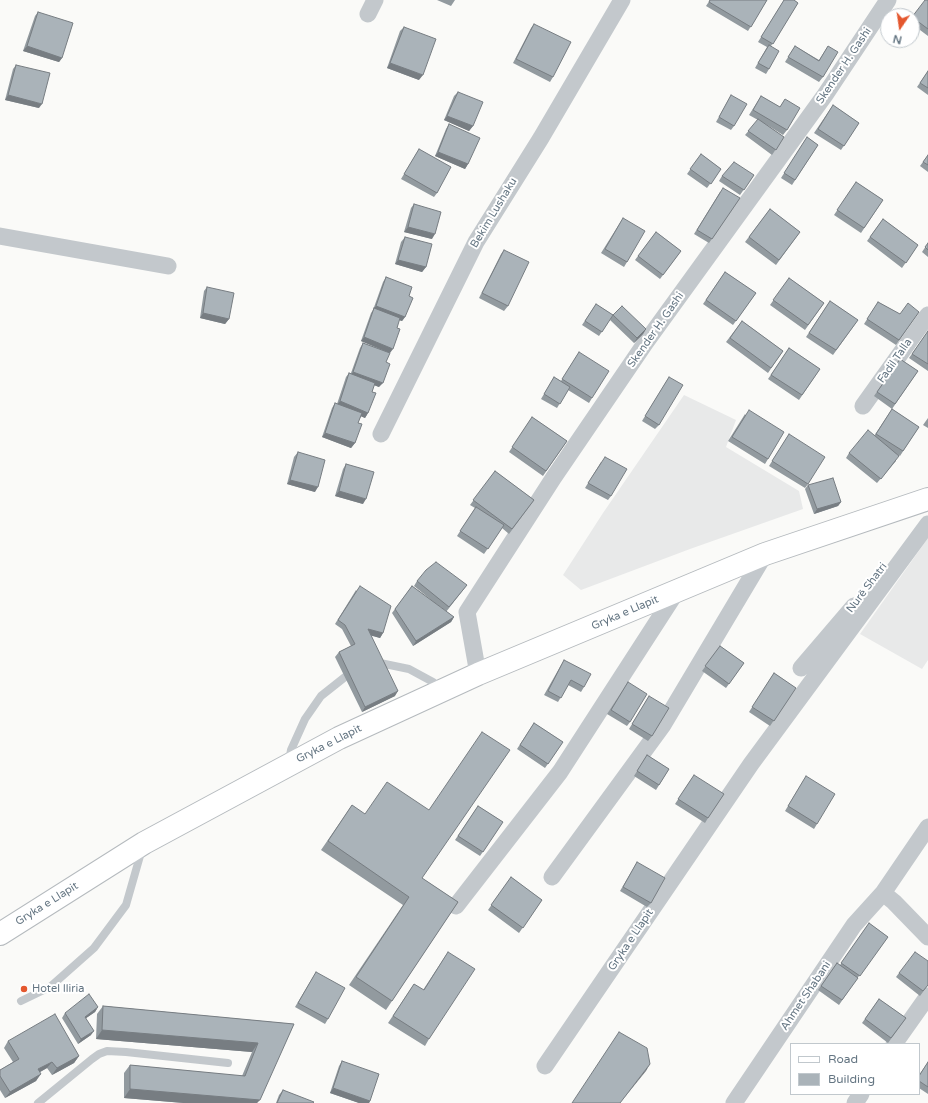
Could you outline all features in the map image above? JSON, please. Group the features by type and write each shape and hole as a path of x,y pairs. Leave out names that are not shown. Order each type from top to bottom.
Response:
{"main road":[{"name":"Gryka e Llapit","path":"0,934 144,843 339,738 478,674 765,554 928,498"}],"street":[{"name":"Bekim Lushaku","path":"381,434 476,242 541,138 622,0"},
{"name":"Skender H. Gashi","path":"478,674 467,612 554,477 642,349 825,95 888,0"},
{"path":"0,236 168,266"},
{"name":"Fadil Talla","path":"863,406 928,315"},
{"name":"Nurë Shatri","path":"801,668 852,609 928,503"},
{"name":"Gryka e Llapit","path":"545,1066 751,764 928,524"},
{"path":"552,877 663,724 765,554"},
{"name":"Gryka e Llapit","path":"456,906 560,772 677,592"},
{"name":"Ahmet Shabani","path":"734,1103 854,925 882,893 928,827"},
{"path":"882,893 894,902 928,937"},
{"path":"895,1043 928,996"},
{"path":"854,1103 860,1095"}],"lane":[{"path":"380,663 409,669 433,682 443,691"},
{"path":"289,765 292,750 305,719 321,696 345,677"},
{"path":"21,1001 50,987 94,948 126,905 144,843"},
{"path":"38,1103 92,1059 107,1051 228,1063"}],"shaded area":[{"path":"684,395 736,420 726,447 799,491 803,509 581,590 563,575 603,513"},
{"path":"928,538 928,660 922,669 860,634"}],"building":[{"path":"710,0 767,0 751,27 709,2"},
{"path":"784,0 794,0 798,3 773,44 761,37"},
{"path":"925,0 928,0 928,29 920,23 919,8"},
{"path":"38,12 73,23 62,58 27,46"},
{"path":"534,24 571,42 553,77 516,59"},
{"path":"404,27 436,39 423,75 390,63"},
{"path":"769,45 779,51 769,69 758,63"},
{"path":"795,46 819,61 828,46 838,52 823,77 788,57"},
{"path":"16,65 50,73 42,104 8,95"},
{"path":"928,71 928,88 920,83"},
{"path":"458,92 483,102 473,126 447,116"},
{"path":"731,95 747,104 734,126 719,117"},
{"path":"761,96 780,107 785,99 800,108 787,130 753,110"},
{"path":"833,105 859,123 844,146 818,129"},
{"path":"758,119 784,137 776,150 748,131"},
{"path":"449,124 480,138 468,164 438,152"},
{"path":"807,137 818,145 795,180 784,173"},
{"path":"419,149 451,167 437,193 404,174"},
{"path":"701,154 721,169 711,184 690,169"},
{"path":"928,155 928,165 923,162"},
{"path":"734,162 754,175 744,190 722,176"},
{"path":"856,182 883,200 864,228 837,210"},
{"path":"723,188 740,198 712,239 697,230"},
{"path":"414,204 441,212 435,234 408,227"},
{"path":"770,209 800,232 779,260 749,237"},
{"path":"623,218 645,231 627,262 605,249"},
{"path":"883,219 918,245 906,263 870,237"},
{"path":"656,232 681,251 663,275 638,256"},
{"path":"405,237 432,244 426,267 398,260"},
{"path":"928,243 928,250 925,247"},
{"path":"504,250 529,262 508,306 482,293"},
{"path":"725,272 756,293 736,321 706,300"},
{"path":"386,277 412,287 409,296 413,298 405,317 376,306"},
{"path":"789,278 824,303 808,325 773,300"},
{"path":"207,287 234,293 229,319 203,313"},
{"path":"830,301 858,320 836,350 809,333"},
{"path":"878,302 900,314 908,303 919,312 899,340 867,319"},
{"path":"596,304 613,315 602,332 585,321"},
{"path":"622,306 646,329 637,338 613,315"},
{"path":"374,308 400,318 397,328 400,329 393,349 364,337"},
{"path":"742,321 783,351 771,368 730,338"},
{"path":"928,331 928,364 912,354"},
{"path":"363,343 390,353 386,362 390,364 383,383 353,372"},
{"path":"789,348 820,369 802,395 771,375"},
{"path":"579,352 609,371 592,398 562,379"},
{"path":"900,359 918,371 895,404 877,392"},
{"path":"349,373 375,383 372,392 376,393 368,413 340,401"},
{"path":"554,377 570,387 560,404 544,394"},
{"path":"669,377 683,385 659,425 645,416"},
{"path":"335,403 362,413 358,423 362,424 355,443 325,433"},
{"path":"892,409 919,427 903,451 876,434"},
{"path":"749,410 784,432 768,459 732,437"},
{"path":"532,417 567,441 546,471 512,447"},
{"path":"868,430 899,456 881,479 849,453"},
{"path":"789,434 825,457 808,484 772,461"},
{"path":"298,452 325,460 318,487 290,480"},
{"path":"605,457 627,469 611,496 588,483"},
{"path":"346,464 374,472 366,499 339,491"},
{"path":"495,471 534,500 512,529 473,500"},
{"path":"833,478 841,502 817,509 808,485"},
{"path":"476,507 504,525 488,549 460,531"},
{"path":"436,562 467,585 449,607 417,581 426,570"},
{"path":"360,586 391,606 383,633 368,629 398,691 365,707 339,652 355,644 345,625 338,620"},
{"path":"412,586 454,617 416,641 395,609"},
{"path":"720,646 744,663 729,684 705,666"},
{"path":"564,660 591,674 584,687 571,680 561,698 548,691"},
{"path":"774,673 796,688 774,721 752,707"},
{"path":"628,682 647,694 630,722 611,710"},
{"path":"649,696 669,708 652,736 632,724"},
{"path":"534,723 563,742 548,764 520,745"},
{"path":"482,732 510,750 422,878 458,902 392,1001 356,977 409,897 328,841 352,805 365,814 387,782 429,810"},
{"path":"647,755 669,769 659,785 637,771"},
{"path":"694,775 724,794 708,818 678,799"},
{"path":"806,776 835,794 817,824 788,806"},
{"path":"478,806 503,822 483,852 458,836"},
{"path":"637,862 665,878 651,903 623,887"},
{"path":"511,877 542,900 523,928 491,905"},
{"path":"869,923 888,937 860,976 841,963"},
{"path":"448,952 475,969 429,1039 393,1016 414,984 424,990"},
{"path":"915,952 928,961 928,985 923,991 899,973"},
{"path":"837,963 858,978 842,1000 821,986"},
{"path":"316,972 345,988 328,1019 298,1003"},
{"path":"89,994 98,1007 85,1017 94,1031 81,1039 65,1013"},
{"path":"879,999 906,1018 891,1038 865,1019"},
{"path":"103,1006 294,1024 260,1100 130,1089 130,1065 245,1076 258,1043 102,1030"},
{"path":"55,1014 79,1056 57,1068 52,1062 38,1069 41,1074 10,1092 0,1076 0,1070 19,1059 8,1041"},
{"path":"619,1032 647,1048 650,1064 620,1103 572,1103"},
{"path":"342,1061 379,1074 370,1101 333,1088"},
{"path":"928,1062 928,1087 920,1082 920,1074"},
{"path":"283,1090 314,1102 277,1103"}],"place":[{"name":"Hotel Iliria","path":"24,989"}]}
